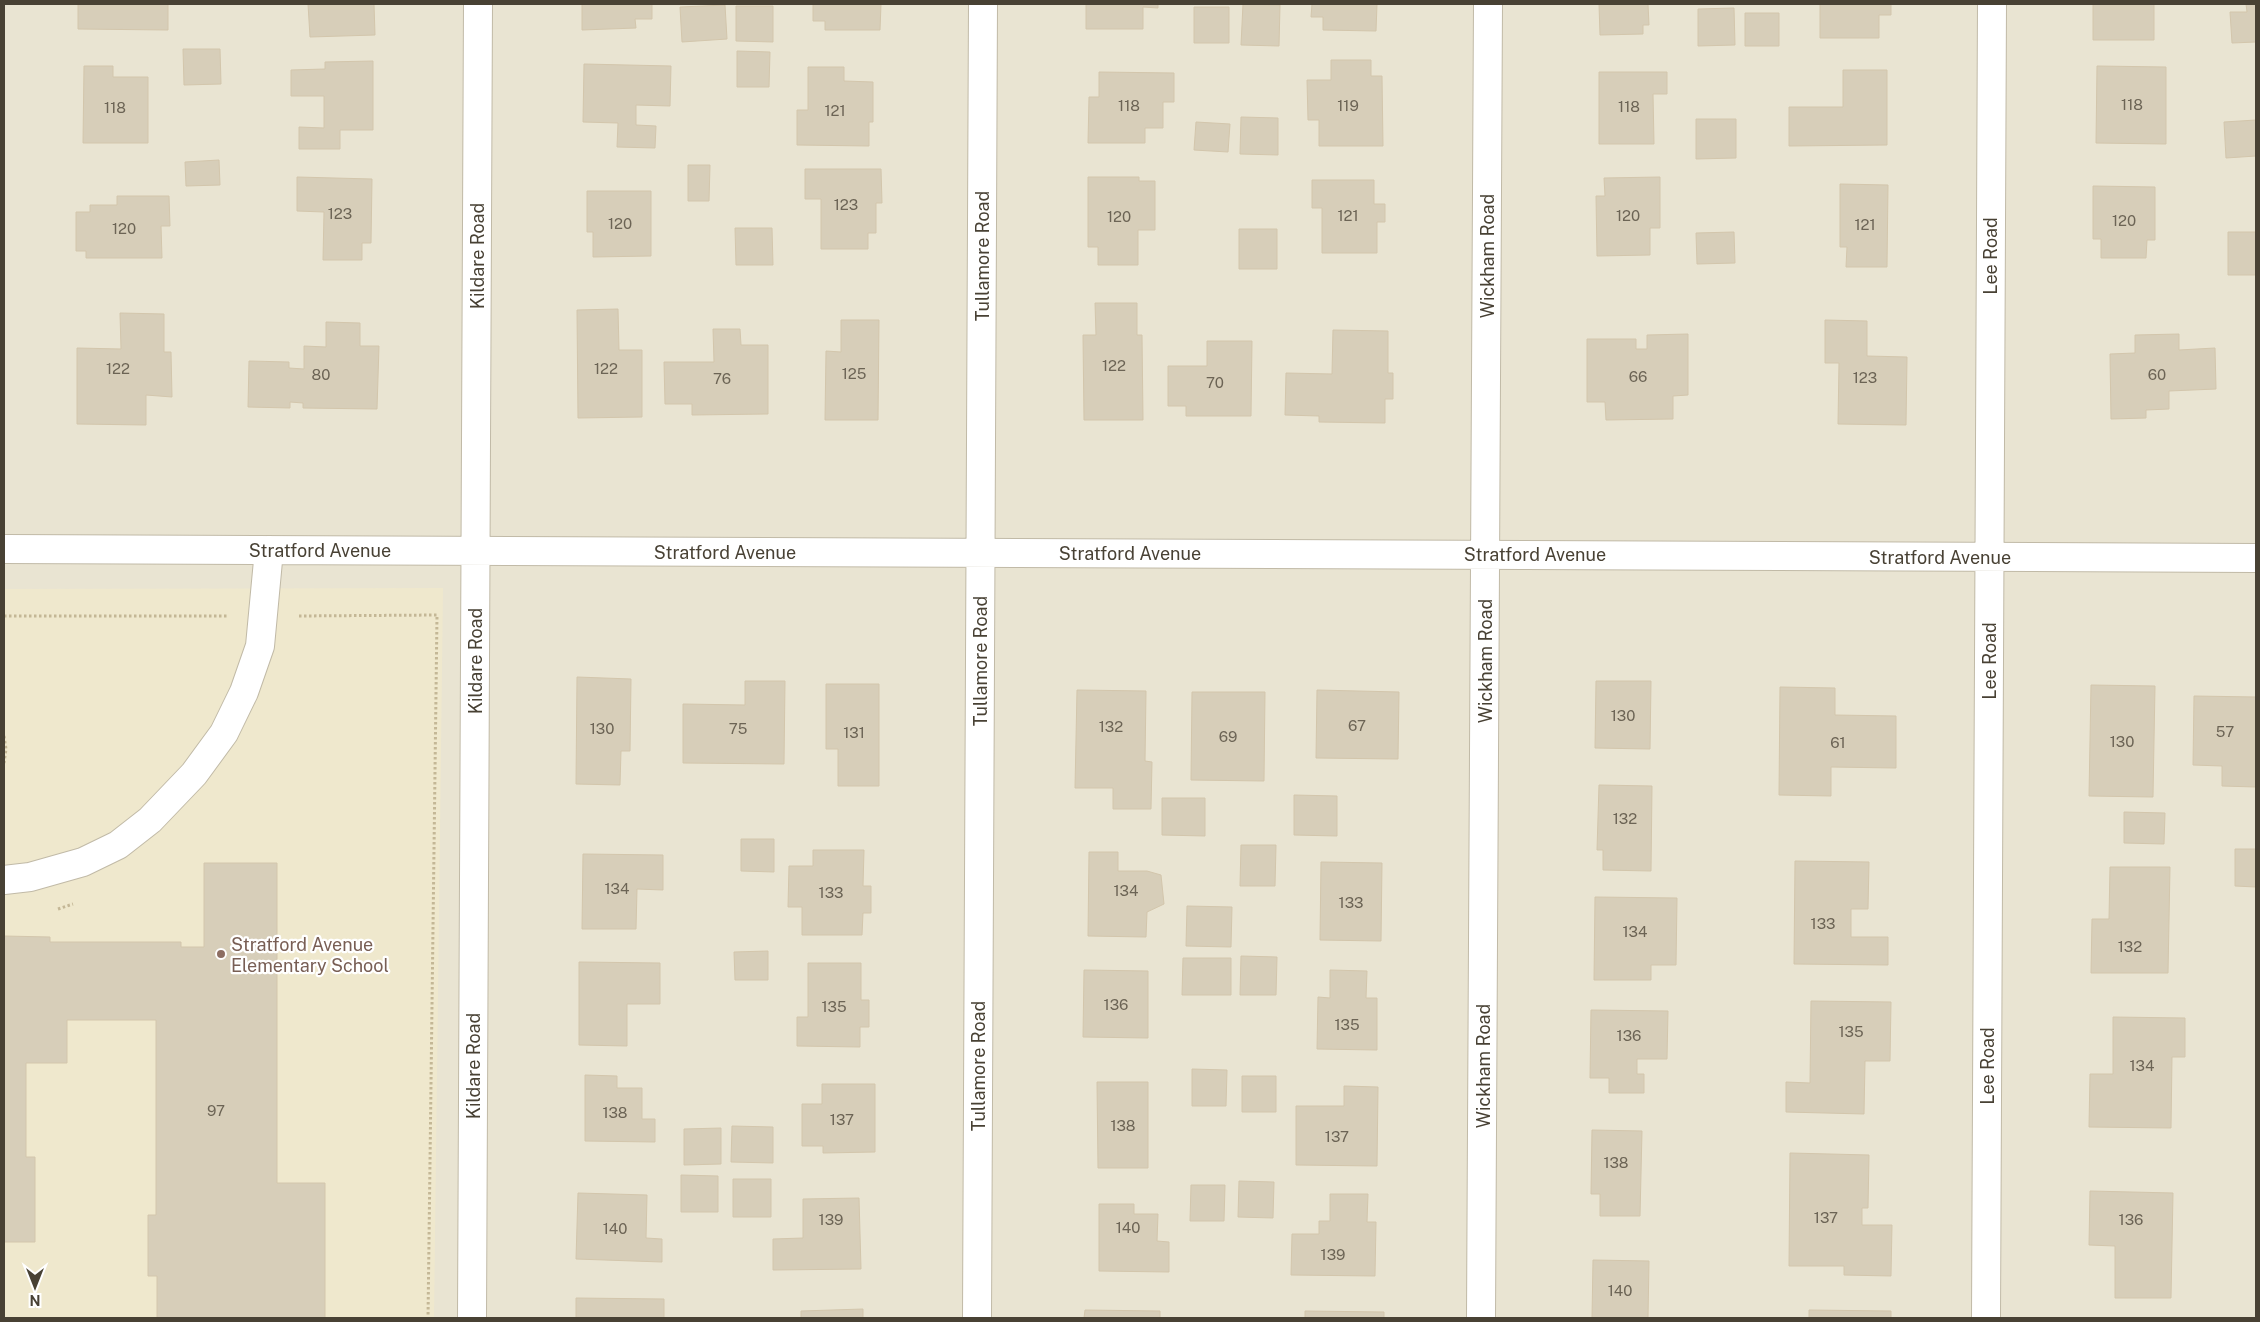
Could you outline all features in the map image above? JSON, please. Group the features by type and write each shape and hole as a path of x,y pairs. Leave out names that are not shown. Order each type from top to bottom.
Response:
{"street":[{"name":"Kildare Road","path":"472,1318 478,4"},
{"name":"Tullamore Road","path":"977,1318 983,4"},
{"name":"Wickham Road","path":"1481,1318 1488,4"},
{"name":"Lee Road","path":"1986,1318 1992,4"},
{"name":"Stratford Avenue","path":"4,549 2256,558"},
{"path":"4,880 30,877 83,862 118,845 150,820 194,774 224,733 244,692 260,646 269,550"}],"path":[{"path":"262,616 437,615 428,1318"},
{"path":"4,616 229,616 227,626"},
{"path":"4,736 6,749 4,763"}],"shaded area":[{"path":"4,4 2256,4 2256,1318 4,1318"},
{"name":"Stratford Avenue Elementary School","path":"443,588 434,1318 4,1318 4,589"}],"building":[{"path":"78,4 168,4 168,30 78,29"},
{"path":"308,4 374,4 375,35 310,37"},
{"path":"582,4 652,4 652,19 635,19 636,28 582,30"},
{"path":"813,4 881,4 880,30 825,30 825,21 813,21"},
{"path":"1086,4 1158,4 1158,8 1143,7 1143,29 1086,29"},
{"path":"1243,4 1280,5 1279,46 1241,45"},
{"path":"1312,4 1377,4 1376,31 1323,30 1323,17 1311,17"},
{"path":"1599,4 1648,4 1649,25 1643,25 1643,34 1600,35"},
{"path":"1820,4 1891,4 1891,15 1879,15 1879,38 1820,38"},
{"path":"2093,4 2154,4 2154,40 2093,40"},
{"path":"2246,4 2256,4 2256,42 2232,43 2230,12 2247,12"},
{"path":"725,5 727,39 682,42 680,7"},
{"path":"736,6 773,6 773,42 736,41"},
{"path":"1194,7 1229,7 1229,43 1194,43"},
{"path":"1734,8 1735,45 1698,46 1698,9"},
{"path":"1745,13 1779,13 1779,46 1745,46"},
{"path":"183,49 220,49 221,84 184,85"},
{"path":"737,51 770,52 769,87 737,87"},
{"path":"1331,60 1371,60 1371,76 1382,76 1383,146 1319,146 1319,120 1308,120 1307,80 1331,80"},
{"path":"373,61 373,130 340,130 340,149 299,149 299,127 324,128 324,96 291,96 291,70 325,69 325,62"},
{"path":"584,64 671,66 670,106 636,105 636,125 656,126 655,148 617,147 618,123 583,122"},
{"path":"84,66 113,66 113,77 148,77 148,143 83,143"},
{"path":"2097,66 2166,67 2166,144 2096,143"},
{"path":"808,67 844,67 844,81 873,82 873,122 869,122 869,146 797,145 797,110 808,110"},
{"path":"1843,70 1887,70 1887,145 1789,146 1789,107 1843,107"},
{"path":"1099,72 1174,73 1174,102 1163,102 1163,128 1145,128 1145,143 1088,143 1089,97 1099,97"},
{"path":"1599,72 1667,72 1667,94 1653,94 1654,144 1599,144"},
{"path":"1241,117 1278,118 1278,155 1240,154"},
{"path":"1696,119 1736,119 1736,158 1696,159"},
{"path":"2256,120 2256,156 2226,158 2224,122"},
{"path":"1196,122 1230,124 1228,152 1194,150"},
{"path":"219,160 220,185 186,186 185,162"},
{"path":"688,165 710,165 709,201 688,201"},
{"path":"805,169 881,169 882,203 876,203 876,233 868,233 868,249 821,249 821,199 805,199"},
{"path":"297,177 372,179 371,243 362,243 362,260 323,260 324,212 297,211"},
{"path":"1088,177 1139,177 1139,181 1155,181 1155,230 1138,230 1138,265 1098,265 1098,247 1088,247"},
{"path":"1660,177 1660,228 1650,228 1650,255 1597,256 1596,196 1605,196 1604,178"},
{"path":"1312,180 1374,180 1374,204 1385,204 1385,222 1377,222 1377,253 1322,253 1322,208 1312,208"},
{"path":"1840,184 1888,185 1887,267 1846,267 1847,247 1840,247"},
{"path":"2093,186 2155,187 2155,240 2147,240 2146,258 2101,258 2101,239 2093,239"},
{"path":"587,191 651,191 651,256 593,257 593,232 587,232"},
{"path":"117,196 169,196 170,226 161,226 162,258 86,258 86,251 76,251 76,212 90,212 90,205 117,205"},
{"path":"735,228 772,228 773,265 736,265"},
{"path":"1239,229 1277,229 1277,269 1239,269"},
{"path":"1734,232 1735,263 1697,264 1696,233"},
{"path":"2228,232 2256,232 2256,275 2228,275"},
{"path":"1095,303 1137,303 1137,335 1142,335 1143,420 1084,420 1083,335 1096,335"},
{"path":"618,309 619,350 642,350 642,417 578,418 577,310"},
{"path":"120,313 164,314 164,352 171,352 172,397 146,395 146,425 77,424 77,348 121,349"},
{"path":"841,320 879,320 878,420 825,420 826,351 841,352"},
{"path":"1825,320 1867,321 1867,356 1907,357 1906,425 1838,424 1839,363 1825,363"},
{"path":"326,322 360,323 360,346 379,346 377,409 303,408 303,403 290,402 290,408 248,407 249,361 289,362 289,368 304,369 304,346 326,347"},
{"path":"713,329 740,329 741,345 768,345 768,414 692,415 692,404 665,404 664,362 714,362"},
{"path":"1333,330 1388,331 1388,373 1393,373 1393,399 1385,399 1385,423 1319,422 1319,416 1285,415 1286,373 1332,374"},
{"path":"1688,334 1688,395 1673,396 1673,419 1606,420 1605,402 1587,402 1587,339 1636,339 1636,349 1647,349 1647,335"},
{"path":"2179,334 2179,350 2215,348 2216,389 2169,391 2169,409 2146,410 2146,418 2111,419 2110,354 2135,353 2135,335"},
{"path":"1207,341 1252,341 1251,416 1186,416 1186,406 1168,406 1168,366 1207,366"},
{"path":"577,677 631,679 630,751 621,751 620,785 576,784"},
{"path":"745,681 785,681 784,764 683,763 683,704 745,705"},
{"path":"1596,681 1651,681 1650,749 1595,748"},
{"path":"826,684 879,684 879,786 838,786 838,749 826,749"},
{"path":"2091,685 2155,686 2153,797 2089,796"},
{"path":"1780,687 1835,688 1835,715 1896,716 1896,768 1831,767 1831,796 1779,795"},
{"path":"1077,690 1146,691 1145,761 1152,762 1151,809 1113,809 1113,788 1075,788"},
{"path":"1317,690 1399,692 1398,759 1316,758"},
{"path":"1192,692 1265,692 1264,781 1191,780"},
{"path":"2194,696 2256,697 2256,787 2222,786 2222,766 2193,765"},
{"path":"1599,785 1652,786 1651,871 1603,870 1603,850 1597,850"},
{"path":"1294,795 1337,796 1337,836 1294,835"},
{"path":"1162,798 1205,798 1205,836 1162,835"},
{"path":"2124,812 2165,813 2164,844 2124,843"},
{"path":"741,839 774,839 774,872 741,871"},
{"path":"1241,845 1276,845 1275,886 1240,886"},
{"path":"2235,849 2256,849 2256,887 2235,886"},
{"path":"813,850 864,850 863,886 871,886 871,913 863,913 862,935 802,935 802,907 788,907 789,866 813,866"},
{"path":"1089,852 1118,852 1118,871 1147,871 1161,875 1164,904 1147,912 1146,937 1088,936"},
{"path":"583,854 663,855 663,890 637,889 636,929 582,929"},
{"path":"1795,861 1869,862 1868,909 1851,909 1851,937 1888,937 1888,965 1794,964"},
{"path":"1321,862 1382,863 1381,941 1320,940"},
{"path":"204,863 277,863 277,1183 325,1183 325,1318 157,1318 157,1276 148,1276 148,1215 156,1215 156,1020 67,1020 67,1063 26,1063 26,1157 35,1157 35,1242 4,1242 4,936 50,937 50,942 181,942 181,947 204,947"},
{"path":"2110,867 2170,867 2168,973 2091,973 2092,919 2109,919"},
{"path":"1595,897 1677,898 1676,965 1651,965 1651,980 1594,980"},
{"path":"1187,906 1232,907 1231,947 1186,946"},
{"path":"768,951 768,980 735,980 734,952"},
{"path":"1241,956 1277,957 1276,995 1240,995"},
{"path":"1183,958 1231,958 1231,995 1182,995"},
{"path":"579,962 660,963 660,1004 627,1004 627,1046 579,1045"},
{"path":"808,963 861,963 861,1000 869,1000 869,1027 860,1027 860,1047 797,1046 797,1017 808,1017"},
{"path":"1084,970 1148,971 1148,1038 1083,1037"},
{"path":"1330,970 1367,971 1366,998 1377,998 1377,1050 1317,1049 1318,997 1330,998"},
{"path":"1811,1001 1891,1002 1890,1061 1865,1061 1864,1114 1786,1112 1786,1082 1810,1083"},
{"path":"1591,1010 1668,1011 1667,1059 1637,1059 1637,1074 1644,1074 1644,1093 1609,1093 1609,1078 1590,1078"},
{"path":"2113,1017 2185,1018 2185,1057 2172,1057 2171,1128 2089,1127 2090,1074 2113,1074"},
{"path":"1192,1069 1227,1070 1226,1106 1192,1106"},
{"path":"585,1075 617,1076 617,1088 642,1088 642,1119 655,1119 655,1142 585,1141"},
{"path":"1242,1076 1276,1076 1276,1112 1242,1112"},
{"path":"1097,1082 1148,1082 1148,1168 1098,1168"},
{"path":"822,1084 875,1084 875,1152 823,1153 823,1146 802,1146 802,1104 822,1104"},
{"path":"1344,1086 1378,1087 1377,1166 1296,1165 1296,1106 1344,1106"},
{"path":"732,1126 773,1127 773,1163 731,1162"},
{"path":"721,1128 721,1164 684,1165 684,1129"},
{"path":"1592,1130 1642,1131 1640,1216 1600,1216 1600,1194 1591,1194"},
{"path":"1790,1153 1869,1155 1868,1208 1862,1208 1862,1225 1892,1225 1891,1276 1844,1275 1844,1266 1789,1266"},
{"path":"681,1175 718,1176 718,1212 681,1212"},
{"path":"733,1179 771,1179 771,1217 733,1217"},
{"path":"1239,1181 1274,1182 1273,1218 1238,1217"},
{"path":"1191,1185 1225,1185 1224,1221 1190,1221"},
{"path":"2090,1191 2173,1193 2171,1298 2115,1298 2115,1246 2089,1245"},
{"path":"578,1193 647,1195 646,1238 662,1239 662,1262 576,1259"},
{"path":"1330,1194 1368,1194 1367,1222 1376,1222 1375,1276 1291,1275 1292,1234 1319,1234 1319,1221 1330,1221"},
{"path":"859,1198 861,1269 773,1270 773,1239 803,1238 803,1199"},
{"path":"1099,1204 1134,1204 1134,1214 1158,1214 1157,1241 1169,1242 1169,1272 1099,1271"},
{"path":"1593,1260 1649,1261 1648,1318 1592,1318"},
{"path":"576,1298 664,1299 664,1318 576,1318"},
{"path":"863,1309 863,1318 801,1318 801,1311"},
{"path":"1085,1310 1160,1311 1160,1318 1084,1318"},
{"path":"1809,1310 1891,1311 1891,1318 1809,1318"},
{"path":"1305,1311 1384,1312 1384,1318 1305,1318"}],"place":[{"name":"Stratford Avenue Elementary School","path":"221,954"}]}
